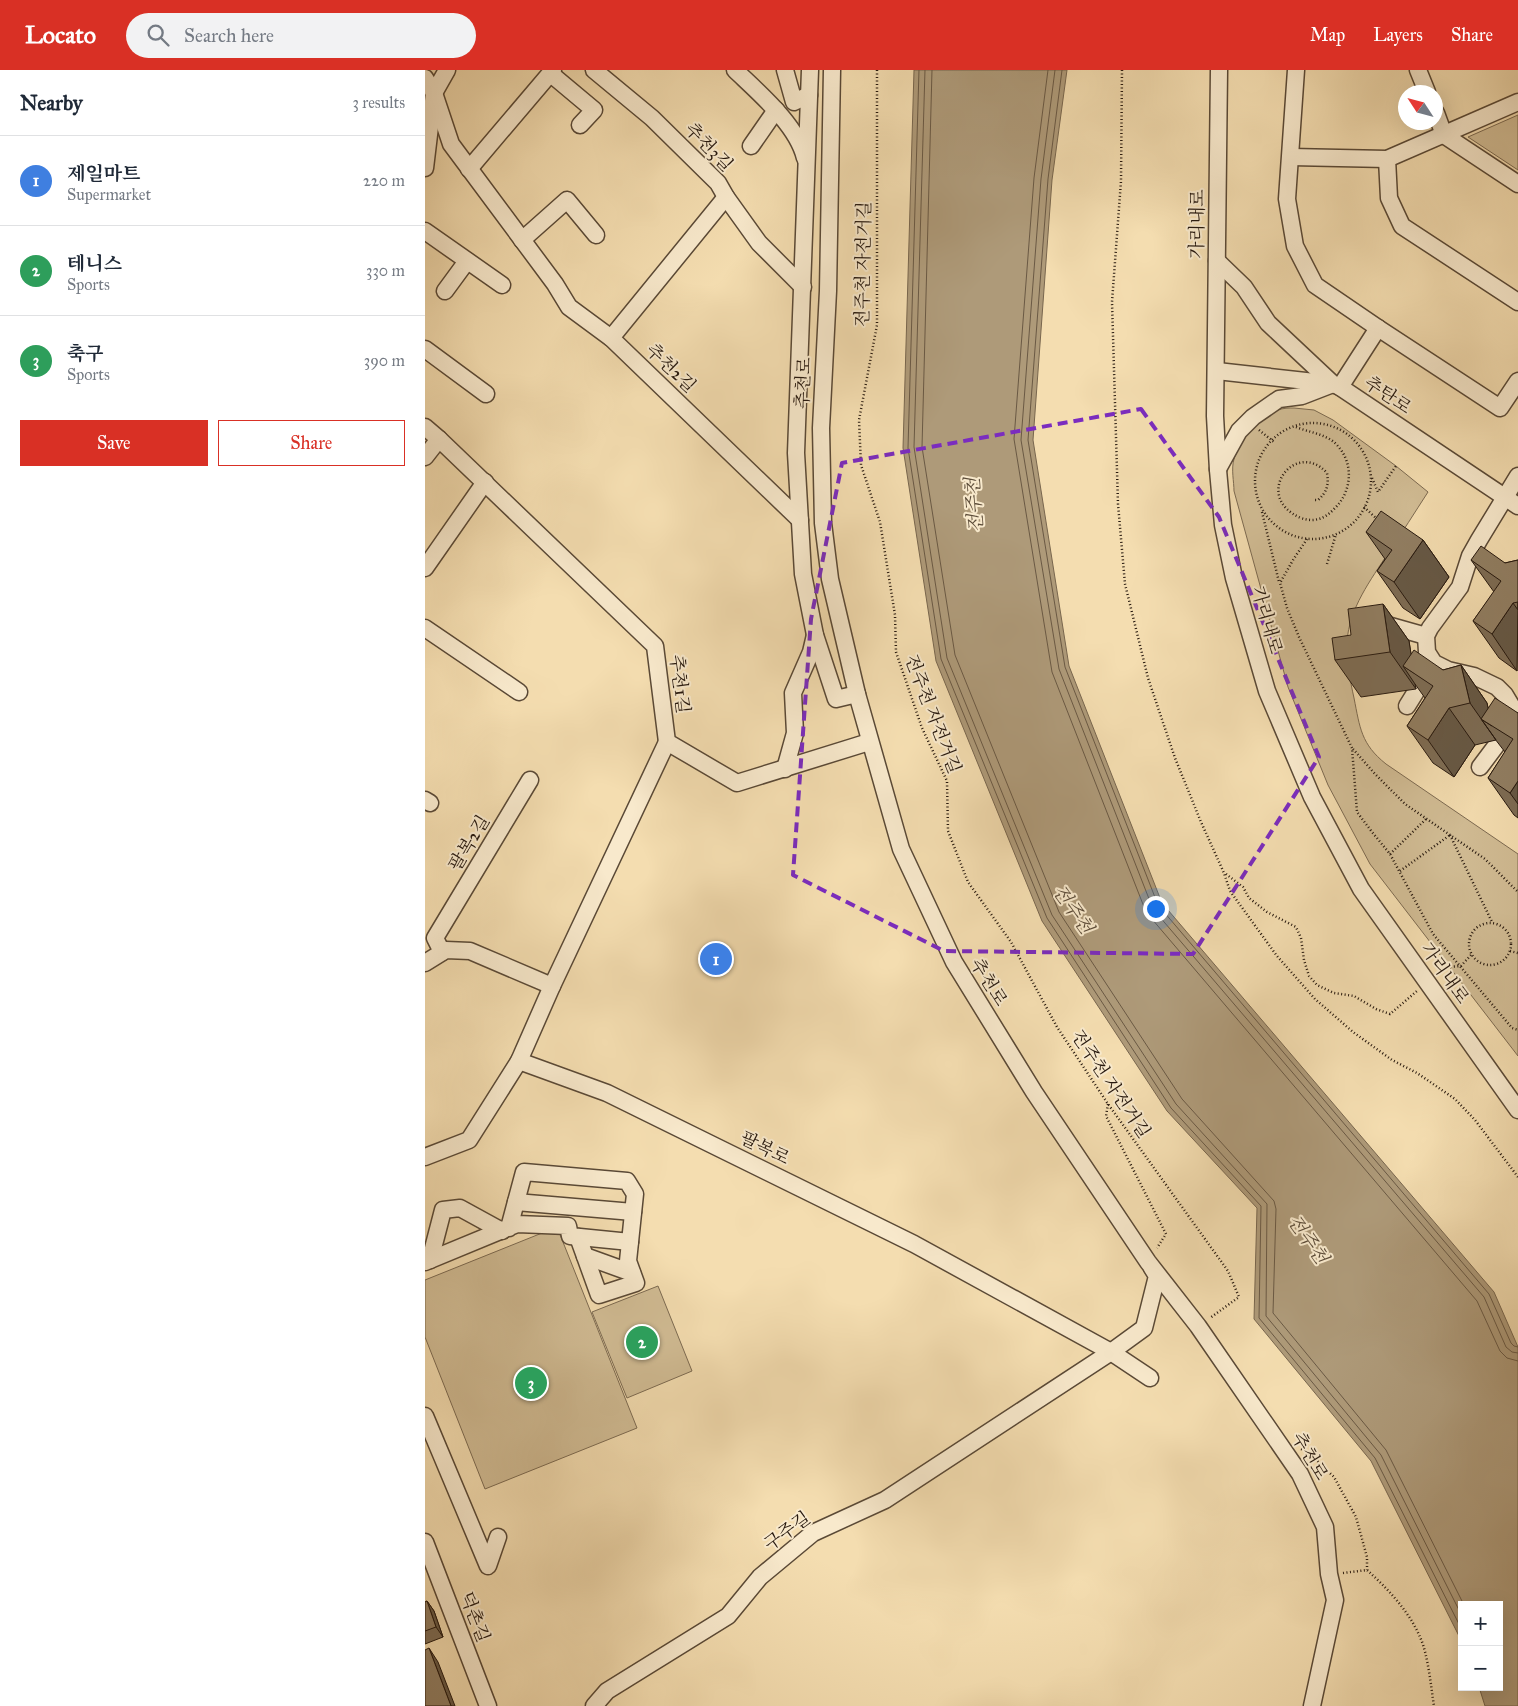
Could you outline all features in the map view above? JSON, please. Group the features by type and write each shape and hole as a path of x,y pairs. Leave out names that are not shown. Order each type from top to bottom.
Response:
{"street":[{"path":"425,168 434,93 447,70"},
{"name":"추천3길","path":"594,70 652,118 718,183 759,243 803,287"},
{"name":"추천로","path":"735,70 777,110 803,148 807,165"},
{"path":"785,70 794,102 809,95"},
{"name":"추천로","path":"810,70 796,453 803,574 815,635 835,699 857,694"},
{"name":"추천로","path":"832,70 828,291 821,428 823,523 830,579 869,742 901,849 954,962 1034,1092 1157,1276 1144,1328 1111,1352 1021,1410"},
{"name":"가리내로","path":"1219,70 1215,416 1223,525 1234,578 1267,691 1312,797 1361,890 1518,1110"},
{"path":"1296,70 1287,199 1295,246 1315,285 1500,408 1518,381"},
{"path":"1418,70 1424,85"},
{"path":"469,170 552,72 594,110 580,125"},
{"name":"추천2길","path":"425,78 434,93 451,144 555,284 569,307 611,338 800,520"},
{"path":"1291,157 1387,159 1518,102"},
{"path":"751,146 777,110"},
{"path":"1442,130 1444,134 1518,184"},
{"path":"1387,159 1389,198 1402,226 1518,302"},
{"path":"611,338 726,197"},
{"path":"522,240 567,200 596,235"},
{"path":"425,231 502,285"},
{"path":"445,291 467,261"},
{"path":"1217,261 1244,287 1268,323 1336,386"},
{"path":"1218,470 1239,431 1253,417 1279,399 1302,396 1336,386 1378,328"},
{"path":"425,349 486,394"},
{"name":"추탄로","path":"1217,371 1336,386 1511,501"},
{"name":"추천1길","path":"425,427 485,482 655,646 667,742"},
{"path":"425,457 439,439"},
{"path":"1481,767 1518,717 1505,695 1497,687 1474,676 1448,670 1434,663 1427,652 1427,636 1430,628 1460,587 1470,556 1511,501 1518,476"},
{"path":"425,568 485,482"},
{"path":"1373,622 1427,636"},
{"path":"425,628 519,692"},
{"name":"추천로","path":"785,768 795,733 793,693 811,652 815,635"},
{"path":"1407,706 1434,663"},
{"path":"425,1157 469,1140 519,1061 552,986 667,742 737,783 869,742"},
{"name":"팔복2길","path":"442,952 435,938 530,780"},
{"path":"425,964 446,950 470,951 552,986"},
{"name":"팔복로","path":"519,1061 607,1093 905,1240 1111,1352"},
{"path":"505,1229 516,1202 524,1172 627,1181 635,1194 628,1261 635,1283 599,1295 577,1237"},
{"path":"516,1202 633,1212"},
{"path":"428,1261 443,1210 460,1208 505,1229"},
{"path":"428,1261 517,1224 568,1226 571,1236 630,1242"},
{"path":"585,1256 632,1273"},
{"name":"추천로","path":"1148,1262 1198,1326 1300,1474 1325,1527 1329,1574 1335,1600 1312,1706"},
{"path":"1111,1352 1150,1378"},
{"name":"구주길","path":"594,1706 607,1691 728,1616 760,1577 813,1533 885,1500 1021,1410"},
{"path":"425,1416 488,1566 498,1537"},
{"name":"덕촌길","path":"425,1542 488,1706"}],"path":[{"name":"전주천 자전거길","path":"877,70 877,325 859,420 861,465 880,522 895,615 896,652 922,728 947,781 948,831 968,882 1011,942 1057,1027 1108,1104 1228,1271 1239,1298 1198,1326"},
{"path":"1122,70 1121,181 1112,302 1118,504 1125,584 1148,678 1175,758 1230,891 1272,949 1315,999 1353,1032 1392,1060 1455,1099 1475,1120 1518,1177"},
{"path":"1262,510 1273,524 1281,530 1307,539 1327,538 1345,530 1359,516 1369,498 1370,472 1367,460 1357,443 1342,430 1323,424 1305,423 1287,429 1263,454 1255,473 1256,492 1287,608 1352,748 1399,799 1485,859 1518,892"},
{"path":"1295,426 1335,442 1349,468 1349,483 1341,502 1324,518 1311,520 1292,514 1284,508 1279,498 1278,486 1283,474 1292,465 1313,462 1327,473 1327,489 1318,500 1313,500"},
{"path":"1370,472 1378,492 1396,466"},
{"path":"1364,507 1383,525"},
{"path":"1327,564 1336,534"},
{"path":"1280,583 1307,539"},
{"path":"1352,748 1357,812 1391,854 1433,934 1512,1028 1518,1030"},
{"path":"1391,854 1426,819"},
{"path":"1400,871 1450,835"},
{"path":"1450,835 1492,922"},
{"path":"1224,873 1243,887 1249,898 1267,912 1297,927 1309,976 1317,985 1334,993 1354,996 1376,1009 1390,1014 1410,996"},
{"path":"1492,922 1504,927 1508,932 1511,944 1510,951 1501,962 1495,965 1481,964 1471,955 1468,941 1470,934 1479,925 1492,922"},
{"path":"1510,951 1518,953"},
{"path":"1447,967 1461,966 1471,955"},
{"path":"1108,1104 1106,1116 1165,1234 1148,1262"},
{"path":"1299,1448 1307,1451 1334,1478 1343,1493 1356,1517 1367,1557 1367,1570"},
{"path":"1329,1574 1367,1570 1383,1584 1404,1610 1421,1637 1434,1706"}],"highlighted area":[{"path":"1141,409 1219,517 1319,757 1193,954 944,951 793,875 811,619 842,463"}],"shaded area":[{"path":"1518,115 1518,170 1468,137"},
{"path":"1294,408 1314,410 1333,420 1428,492 1356,606 1347,642 1351,684 1360,727 1366,742 1378,757 1518,854 1518,1056 1370,864 1328,785 1288,687 1234,491 1233,467 1240,444 1257,424 1278,410"},
{"path":"557,1227 637,1428 485,1489 425,1337 425,1280"},
{"path":"658,1286 692,1371 627,1398 592,1312"}],"water":[{"name":"전주천","path":"914,70 1067,70 1052,180 1033,440 1069,666 1162,903 1494,1292 1518,1347 1518,1706 1485,1706 1480,1691 1503,1691 1503,1601 1458,1601 1458,1634 1371,1461 1254,1319 1257,1208 1167,1111 1042,921 936,661 903,448"}],"building":[{"path":"1381,511 1423,540 1394,582 1377,571 1392,550 1366,532"},
{"path":"1481,546 1505,563 1518,560 1518,602 1513,603 1492,634 1473,621 1501,581 1471,560"},
{"path":"1383,604 1390,652 1335,660 1332,638 1351,635 1348,609"},
{"path":"1414,650 1443,670 1461,665 1470,703 1449,708 1428,740 1407,726 1433,686 1403,666"},
{"path":"1495,698 1518,713 1518,781 1510,793 1488,778 1513,739 1481,719"},
{"path":"427,1601 436,1627 425,1631 425,1602"},
{"path":"429,1648 451,1706 425,1706 425,1650"}],"place":[{"name":"제일마트","path":"716,959"},
{"name":"테니스","path":"642,1342"},
{"name":"축구","path":"531,1383"}]}
